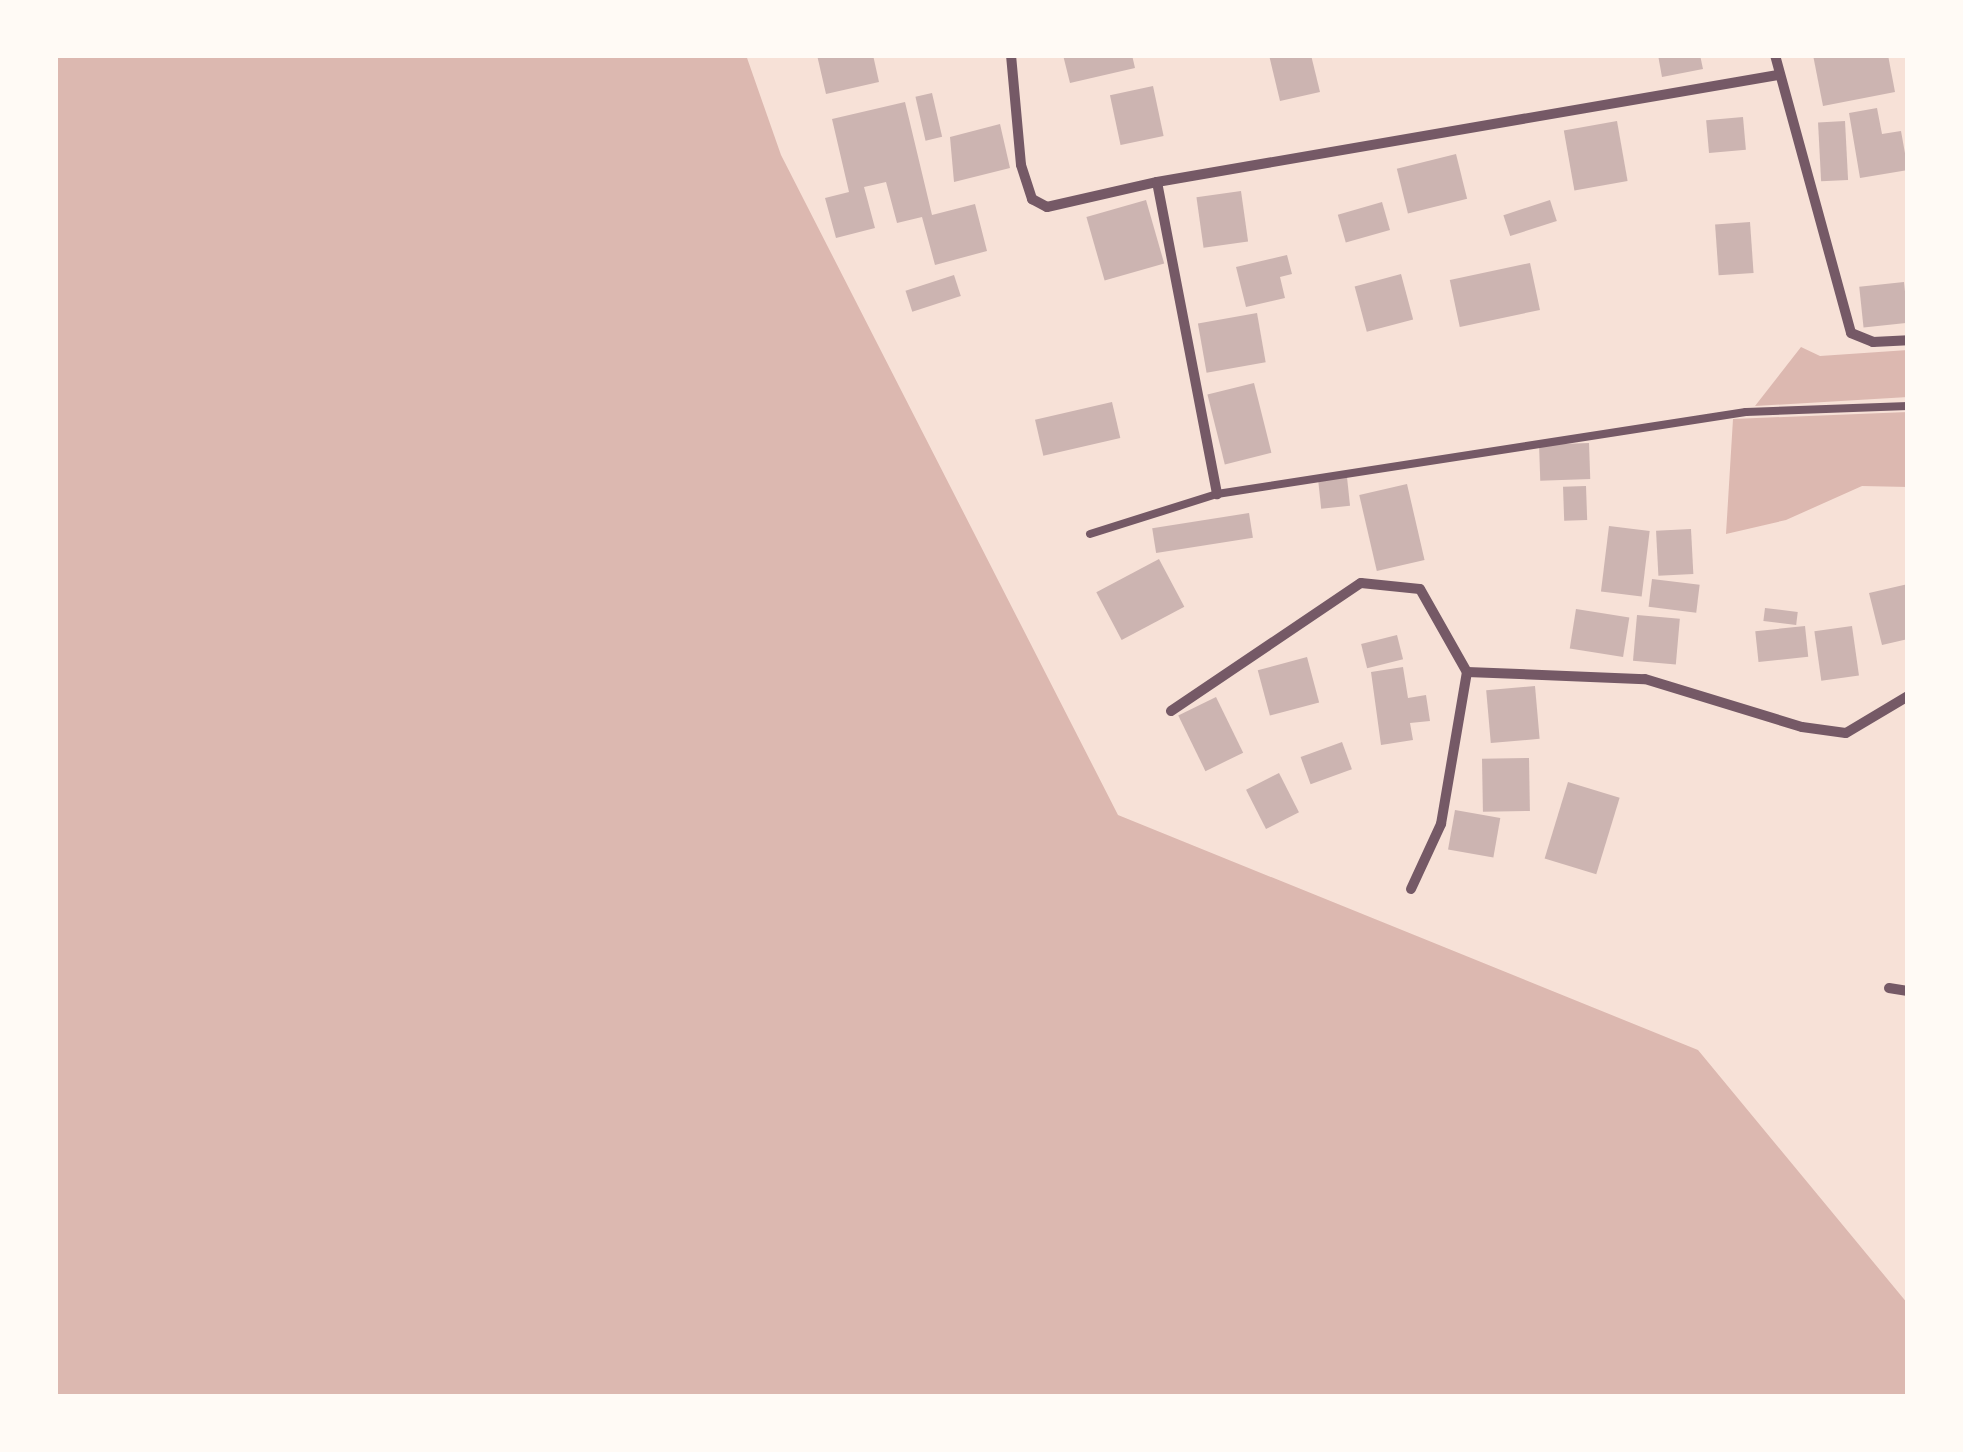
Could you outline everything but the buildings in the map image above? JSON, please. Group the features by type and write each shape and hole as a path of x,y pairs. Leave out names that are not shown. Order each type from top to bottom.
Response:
{"street":[{"path":"1012,55 1021,165 1032,199 1048,207 1157,182 1778,74"},
{"path":"1776,55 1778,74 1851,333 1873,342 1908,340"},
{"path":"1157,182 1217,494"},
{"path":"1172,711 1361,583 1420,590 1468,672 1441,824 1411,889"},
{"path":"1468,672 1645,679 1802,728 1846,733 1908,696"},
{"path":"1890,988 1908,991"}],"lane":[{"path":"1090,534 1217,494 1746,412 1908,406"}],"shaded area":[{"path":"55,55 746,55 781,155 1118,815 1698,1050 1908,1304 1908,1397 55,1397"},
{"path":"1801,347 1820,356 1908,350 1908,397 1755,406"},
{"path":"1908,412 1908,487 1862,486 1786,520 1726,534 1733,419"}]}
